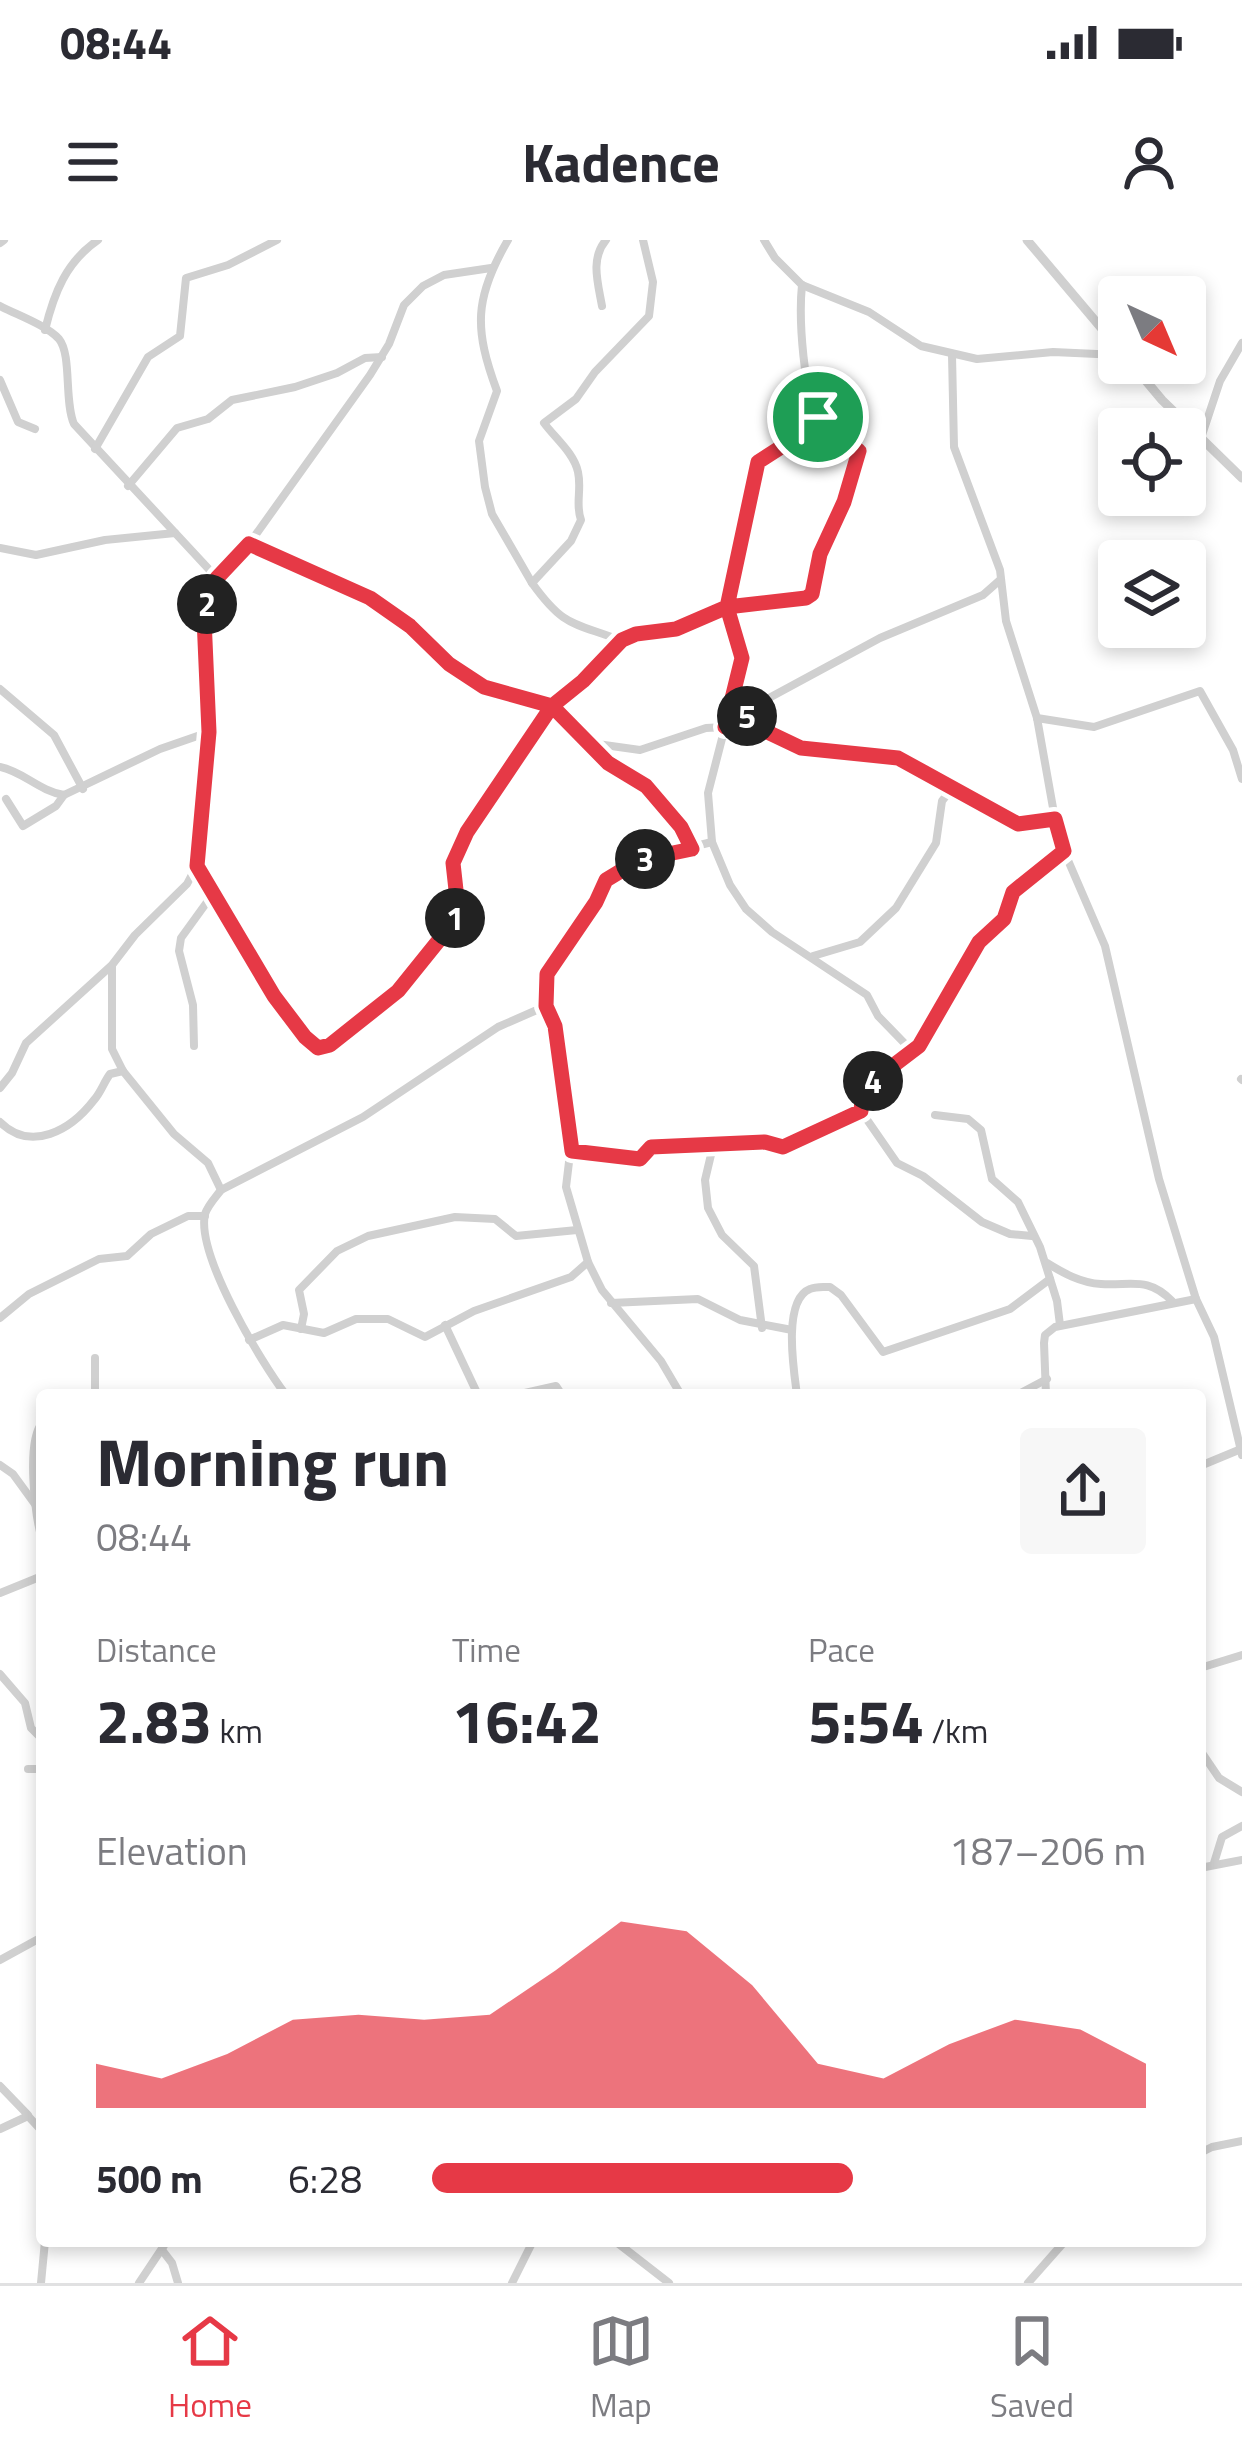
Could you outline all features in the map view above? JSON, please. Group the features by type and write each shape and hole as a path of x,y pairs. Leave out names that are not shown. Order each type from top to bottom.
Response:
{"street":[{"path":"45,330 57,288 78,254 98,240"},
{"path":"95,449 148,357 180,336 186,278 228,265 277,240"},
{"path":"508,240 491,268 481,308 480,346 497,391 478,441 492,514 532,584 564,620 622,640"},
{"path":"602,305 596,266 606,240"},
{"path":"532,584 571,542 581,520 576,507 578,468 544,423 576,399 649,316 653,282 643,240"},
{"path":"764,240 802,285 869,312 921,346 977,359 1098,352"},
{"path":"1028,240 1098,326"},
{"path":"0,1088 26,1043 112,965 135,934 187,884 197,866 209,732 204,618 217,578 249,544 382,357 404,305 423,286 444,275 491,268"},
{"path":"197,866 274,996 318,1048 330,1045 398,991 452,924 458,908 453,863 467,832 552,706 622,640 676,629 727,607 806,598 815,587 820,554 844,502 859,451 818,417 805,363 802,285"},
{"path":"0,306 63,344 68,410 95,449 217,578"},
{"path":"1206,422 1220,381 1242,343"},
{"path":"952,355 955,447 992,547 1006,621 1037,718 1055,819 1105,946 1159,1179 1196,1299 1214,1337 1242,1451 1206,1464"},
{"path":"128,486 177,428 208,419 232,400 295,388 365,358 382,357"},
{"path":"0,380 18,422 35,429"},
{"path":"1150,384 1172,408"},
{"path":"818,417 800,435 758,462 727,607 742,658 708,793 712,842 746,909 836,977 867,994 878,1016 913,1052"},
{"path":"1206,445 1242,478"},
{"path":"0,548 36,555 105,540 175,533"},
{"path":"249,544 370,598 484,687 552,706 608,763 646,786 681,827 692,849"},
{"path":"590,743 640,750 706,728 725,727 743,712 880,638 983,595 1000,580"},
{"path":"0,689 54,735 83,789"},
{"path":"1037,718 1094,727 1200,691 1233,750 1242,779"},
{"path":"743,712 759,728 801,748 898,758 1018,824 1055,819"},
{"path":"0,767 15,770 47,792 64,795 160,749 209,732"},
{"path":"812,956 860,941 896,908 936,842 942,801 953,787"},
{"path":"6,799 23,826 56,806 64,795"},
{"path":"677,1389 661,1361 610,1303 577,1230 566,1187 572,1151 555,1026 546,1006 547,974 606,880 639,860 712,842"},
{"path":"1032,1236 1010,1234 982,1222 923,1176 897,1163 861,1111 873,1081 913,1052 979,942 1004,919 1013,892 1064,851"},
{"path":"194,1046 193,1005 179,951 181,938 214,891"},
{"path":"112,965 110,1035 123,1071 174,1134 208,1163 221,1190"},
{"path":"282,1389 236,1316 216,1265 205,1216 221,1190 363,1117 498,1028 546,1006"},
{"path":"0,1122 21,1138 42,1137 94,1100 110,1074 123,1071"},
{"path":"572,1151 640,1159 651,1147 714,1142 790,1146 861,1111"},
{"path":"935,1115 968,1119 981,1130 992,1179 1018,1202 1045,1261 1060,1325"},
{"path":"714,1142 705,1180 708,1208 722,1235 754,1266 762,1328"},
{"path":"0,1318 28,1294 69,1273 99,1259 127,1256 151,1234 188,1216 205,1216"},
{"path":"301,1328 304,1314 299,1290 326,1260 359,1238 454,1217 495,1219 516,1236 577,1230"},
{"path":"1045,1261 1067,1276 1101,1284 1145,1282 1172,1301"},
{"path":"249,1340 284,1325 325,1333 356,1318 388,1319 424,1337 571,1277 588,1262"},
{"path":"797,1389 792,1330 803,1294 830,1287 883,1352 1010,1309 1050,1279"},
{"path":"610,1303 698,1299 762,1328 792,1330"},
{"path":"1047,1389 1045,1335 1060,1325 1196,1299"},
{"path":"445,1325 475,1389"},
{"path":"95,1358 95,1389"},
{"path":"1029,1389 1048,1379"},
{"path":"36,1430 32,1466 36,1494"},
{"path":"0,1465 13,1474 36,1505"},
{"path":"0,1593 36,1578"},
{"path":"1206,1666 1242,1655"},
{"path":"0,1674 25,1702 36,1732"},
{"path":"1206,1759 1219,1778 1242,1792"},
{"path":"28,1769 36,1769"},
{"path":"1214,1863 1222,1837 1242,1826"},
{"path":"1206,1866 1242,1860"},
{"path":"0,1960 36,1940"},
{"path":"0,2086 36,2125"},
{"path":"0,2129 28,2116"},
{"path":"1206,2150 1242,2141"},
{"path":"41,2283 45,2247"},
{"path":"139,2283 163,2247"},
{"path":"164,2247 178,2283"},
{"path":"512,2283 529,2247"},
{"path":"623,2247 669,2283"},
{"path":"1028,2283 1060,2247"}],"route":[{"path":"818,417 800,435 758,462 727,607 676,629 622,640 552,706 467,832 453,863 458,908 452,924 398,991 330,1045 318,1048 274,996 197,866 209,732 204,618 217,578 249,544 370,598 484,687 552,706 608,763 646,786 687,836 692,849 639,860 606,880 547,974 546,1006 555,1026 572,1151 640,1159 651,1147 714,1142 790,1146 861,1111 873,1081 919,1046 979,942 1004,919 1013,892 1064,851 1055,819 1018,824 898,758 801,748 759,728 743,712 725,727 742,658 727,607 812,594 820,554 854,472 859,451 818,417"}]}
